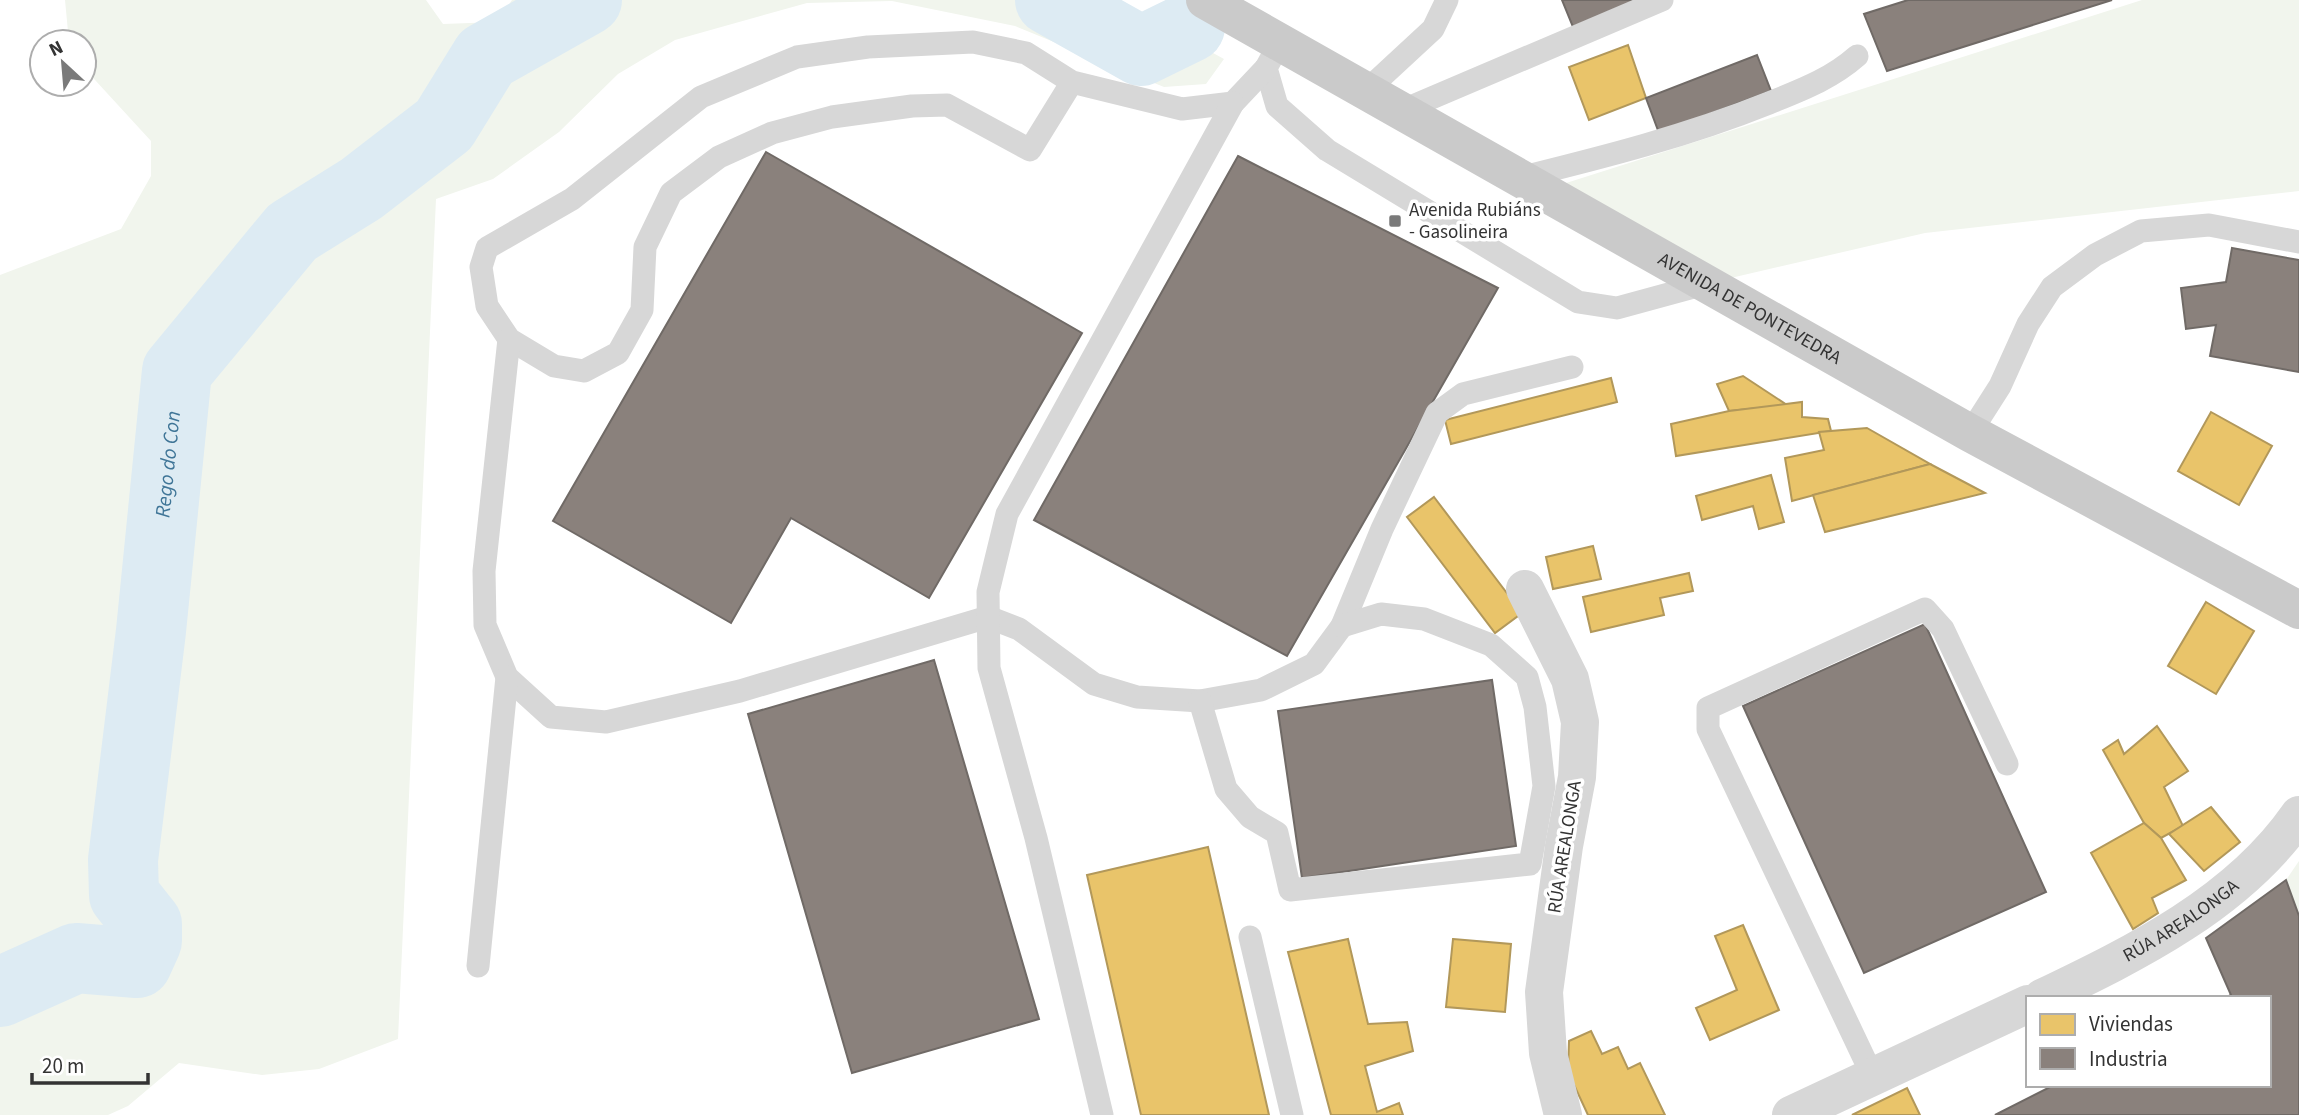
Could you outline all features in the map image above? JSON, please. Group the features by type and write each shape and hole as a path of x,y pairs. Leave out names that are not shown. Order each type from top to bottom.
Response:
{"main road":[{"name":"AVENIDA DE PONTEVEDRA","path":"1205,0 1274,55 1366,91 1970,433 2299,610"}],"street":[{"name":"RÚA AREALONGA","path":"1525,589 1570,679 1580,722 1577,777 1564,846 1544,992 1548,1053 1563,1115"},
{"name":"RÚA AREALONGA","path":"2046,996 2176,930 2276,849 2299,815"},
{"path":"1791,1115 2026,1005"}],"lane":[{"path":"1366,91 1433,29 1447,0"},
{"path":"1401,111 1662,0"},
{"path":"1072,82 1030,150 947,105 912,106 832,117 772,133 719,157 671,193 645,247 642,310 618,353 584,372 554,366 509,339 487,306 481,267 487,248 572,199 701,97 797,57 868,47 972,42 1026,53 1072,82 1182,109 1233,103"},
{"path":"1102,1115 1036,838 989,668 988,592 1007,514 1233,103 1274,55"},
{"path":"1274,55 1277,106 1327,150 1578,302 1617,308 1705,284"},
{"path":"1519,178 1650,145 1747,112 1837,74 1857,56"},
{"path":"1970,433 2000,386 2028,324 2052,288 2095,255 2141,231 2209,225 2299,242"},
{"path":"509,339 484,572 485,625 508,677 551,717 606,722 740,691 988,617 1019,629 1094,684 1137,698 1200,701 1261,690 1314,664 1342,626 1382,529 1437,413 1463,394 1572,367"},
{"path":"1873,1077 1708,729 1708,708 1925,609 1943,629 2007,764"},
{"path":"1200,701 1226,789 1250,817 1278,833 1290,891 1530,864 1544,786 1535,707 1527,677 1491,645 1424,619 1381,614 1342,626"},
{"path":"478,966 508,677"},
{"path":"1250,937 1292,1115"}],"shaded area":[{"path":"65,0 426,0 443,24 497,22 512,0 1116,0 1224,59 1206,84 1164,87 1015,26 892,1 807,3 675,40 618,74 559,132 493,179 436,199 398,1039 319,1069 262,1075 179,1063 128,1106 108,1115 0,1115 0,275 121,229 151,176 151,141 98,83 98,28 68,28"},
{"path":"2142,0 2299,0 2299,191 1925,233 1705,284 1541,191"},
{"path":"2299,861 2299,916 2286,880"}],"building: Viviendas":[{"path":"1628,45 1646,98 1589,120 1569,67"},
{"path":"1743,376 1787,405 1729,411 1717,384"},
{"path":"1611,378 1617,402 1451,444 1445,420"},
{"path":"1802,402 1802,417 1828,419 1831,431 1676,456 1671,424 1729,411"},
{"path":"2211,412 2272,446 2239,505 2178,471"},
{"path":"1867,428 1930,464 1792,501 1785,458 1824,450 1819,432"},
{"path":"1930,464 1985,493 1825,532 1813,495"},
{"path":"1771,475 1784,522 1759,529 1753,506 1702,520 1696,496"},
{"path":"1434,497 1522,613 1495,633 1407,517"},
{"path":"1593,546 1601,579 1553,589 1546,557"},
{"path":"1689,573 1693,591 1660,598 1664,615 1591,632 1583,597"},
{"path":"2206,602 2254,631 2216,694 2168,666"},
{"path":"2157,726 2188,771 2164,787 2183,826 2161,838 2144,823 2103,750 2118,740 2124,754"},
{"path":"2211,807 2240,842 2204,871 2169,834"},
{"path":"2144,823 2161,838 2186,880 2152,898 2158,913 2133,929 2091,853"},
{"path":"1208,847 1269,1115 1141,1115 1087,875"},
{"path":"1743,925 1779,1010 1710,1040 1696,1008 1737,990 1715,936"},
{"path":"1348,939 1368,1024 1407,1022 1413,1051 1365,1066 1377,1112 1399,1103 1403,1115 1331,1115 1288,952"},
{"path":"1453,939 1511,944 1505,1012 1446,1007"},
{"path":"1591,1031 1602,1054 1618,1047 1628,1069 1640,1063 1665,1115 1588,1115 1568,1072 1569,1041"},
{"path":"1907,1088 1920,1115 1852,1115"}],"building: Industria":[{"path":"1562,0 1637,0 1573,27"},
{"path":"1908,0 2112,0 1887,71 1864,14"},
{"path":"1757,55 1771,91 1659,133 1646,98"},
{"path":"766,152 1082,333 929,598 791,518 731,623 553,521"},
{"path":"1238,156 1498,288 1287,656 1034,520"},
{"path":"2232,248 2299,260 2299,372 2210,356 2216,325 2186,329 2181,288 2226,282"},
{"path":"1925,624 2046,892 1864,973 1743,706"},
{"path":"934,660 1039,1019 852,1073 748,714"},
{"path":"1492,680 1516,846 1302,878 1278,711"},
{"path":"2286,880 2299,916 2299,1115 1995,1115 2050,1087 2271,1087 2271,996 2229,996 2231,995 2206,938"}],"waterway":[{"name":"Rego do Con","path":"0,992 76,958 137,963 147,941 147,924 124,895 123,860 151,631 177,371 292,232 361,189 444,125 486,57 587,0"},
{"name":"Rego do Con","path":"1050,0 1141,51 1190,27"}],"place":[{"name":"Avenida Rubiáns - Gasolineira","path":"1395,221"}]}
